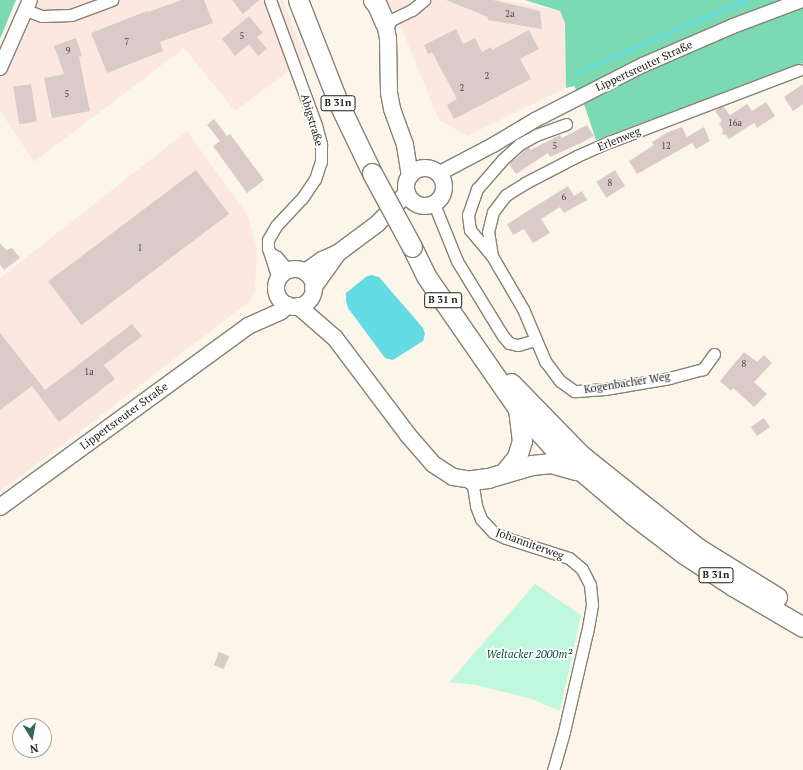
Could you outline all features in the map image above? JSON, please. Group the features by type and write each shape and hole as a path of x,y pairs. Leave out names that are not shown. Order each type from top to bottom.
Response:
{"highway":[{"name":"B 31n","path":"298,0 338,102 372,173 412,247"},
{"name":"B 31n","path":"310,30 311,8 315,0"},
{"path":"373,0 377,4 385,23"},
{"name":"B 31 n","path":"412,247 426,276 479,351"},
{"name":"B 31n","path":"479,351 518,409 552,446 581,472 633,515 684,554 733,586 803,627"},
{"name":"B 31n","path":"479,351 581,454 644,506 698,548 803,612"},
{"name":"B 31n","path":"504,473 517,458 522,441 518,409"},
{"name":"B 31n","path":"504,473 532,465 551,463 581,472"},
{"path":"472,480 488,478 504,473"}],"main road":[{"path":"385,23 388,39 389,93 392,110 405,145 410,176"},
{"path":"405,145 435,175 444,187 442,197 434,204 423,206 412,199 407,184 410,176 414,172 435,175"},
{"path":"305,272 322,260 338,253 412,199"},
{"path":"288,302 307,302 338,253"},
{"path":"335,338 288,302 276,283 283,274 294,269 305,272 311,279 313,291 335,338 422,452 433,464 453,477 472,480"},
{"name":"Lippertsreuter Straße","path":"0,506 248,326 288,302"}],"street":[{"path":"0,68 28,5 42,16 72,15 112,0"},
{"name":"Abigstraße","path":"270,0 316,125 321,144 321,161 315,179 302,198 272,232 268,244 270,253 277,257 283,274"},
{"path":"385,23 412,10 424,0"},
{"name":"Lippertsreuter Straße","path":"435,175 493,145 535,120 643,65 733,26 802,0"},
{"name":"Erlenweg","path":"492,256 488,232 493,212 506,195 525,183 577,156 609,142 799,70"},
{"name":"Erlenweg","path":"535,340 523,309 492,256 470,230 468,214 477,189 502,160 520,144 536,135 566,124"},
{"path":"434,204 457,261 503,336 509,343 518,345 535,340"},
{"name":"Kogenbacher Weg","path":"535,340 545,361 560,382 574,391 605,389 670,378 704,369 714,354"},
{"name":"Johanniterweg","path":"472,480 476,506 481,520 493,532 506,538 569,558 582,569 590,585 592,605 587,632 554,770"}],"shaded area":[{"path":"35,0 283,0 305,59 235,111 184,48 34,162 0,111 0,80"},
{"path":"384,0 503,0 560,11 565,23 566,88 467,136 439,120 394,10"},
{"path":"187,131 248,216 257,249 255,290 251,300 0,491 0,278"}],"green space":[{"path":"0,0 16,0 0,39"},
{"path":"525,0 803,0 803,63 596,140 584,104 574,86 566,88 565,23 560,11"},
{"name":"Weltacker 2000m²","path":"535,584 581,615 560,711 532,699 476,685 449,682"}],"water":[{"path":"372,275 379,277 423,328 425,334 423,341 393,360 385,358 348,308 346,301 346,293 367,276"}],"building":[{"path":"182,0 204,0 213,23 160,42 163,51 107,73 91,33 147,11 148,12"},
{"path":"232,0 259,0 243,14"},
{"path":"446,0 493,0 540,11 542,29 488,20 488,17"},
{"path":"249,16 263,33 257,37 267,49 258,56 249,44 235,56 222,39"},
{"path":"456,29 463,44 475,38 482,52 491,47 492,50 529,30 539,49 520,59 531,79 454,119 447,105 457,99 432,52 428,54 424,45"},
{"path":"76,38 82,56 79,57 90,111 52,118 44,78 64,74 54,46"},
{"path":"31,84 37,122 19,124 13,87"},
{"path":"803,84 803,104 793,111 784,97"},
{"path":"766,102 775,116 757,128 754,123 729,139 726,135 722,134 723,130 719,123 722,121 715,111 719,108 723,106 730,115 747,104 752,111"},
{"path":"214,119 227,136 230,134 264,180 247,193 213,146 220,141 207,125"},
{"path":"587,125 594,136 581,143 550,157 548,153 516,174 509,164 529,147 530,150 560,135 562,138"},
{"path":"682,127 687,137 704,127 710,141 696,149 692,143 637,174 629,161 654,145 652,142 668,132"},
{"path":"196,170 229,214 81,325 48,281"},
{"path":"615,170 625,186 606,198 596,182"},
{"path":"568,186 574,196 582,191 587,200 564,213 560,207 541,219 550,233 533,243 524,229 513,235 507,224"},
{"path":"0,243 6,250 12,248 20,258 4,270 0,265"},
{"path":"132,324 142,336 104,365 115,379 59,422 32,386 0,410 0,333 45,390"},
{"path":"744,352 757,362 764,355 772,363 754,382 767,394 754,407 733,388 731,391 720,381"},
{"path":"764,418 770,427 757,436 751,427"},
{"path":"219,652 229,656 224,669 214,665"}],"waterway":[{"path":"574,74 692,22 747,0"}]}
